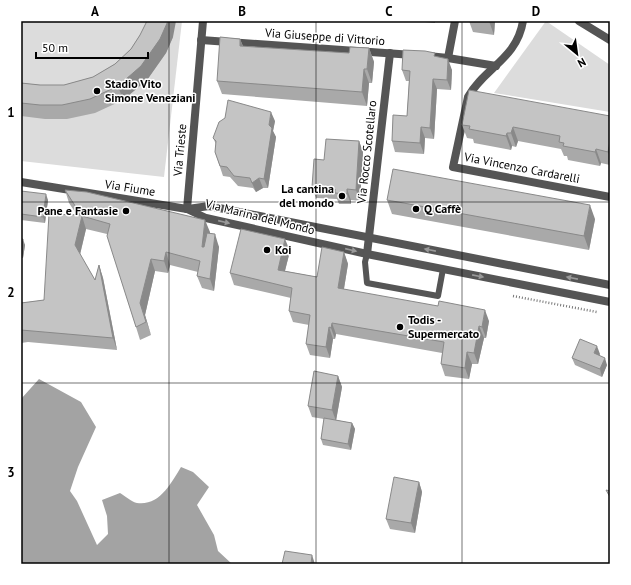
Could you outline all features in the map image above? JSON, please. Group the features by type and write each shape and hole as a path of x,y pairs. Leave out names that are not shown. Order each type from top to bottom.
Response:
{"street":[{"name":"Via Trieste","path":"187,209 203,21"},
{"path":"448,58 455,21"},
{"name":"Via Vincenzo Cardarelli","path":"523,21 516,42 496,66 474,87 453,167 610,197"},
{"path":"579,21 610,40"},
{"name":"Via Giuseppe di Vittorio","path":"201,40 448,58 496,66"},
{"name":"Via Rocco Scotellaro","path":"367,254 390,53"},
{"name":"Via Fiume","path":"21,182 187,209"},
{"name":"Via Marina del Mondo","path":"187,209 209,206 610,285"},
{"name":"Via Marina del Mondo","path":"187,209 206,218 367,254 610,299"}],"lane":[{"path":"367,254 365,262 367,283 438,296 443,269"}],"shaded area":[{"name":"Stadio Vito Simone Veneziani","path":"21,21 182,21 164,177 21,161"},
{"path":"546,21 610,65 610,112 494,93"},
{"path":"39,379 81,402 96,427 78,467 70,491 77,501 97,545 108,534 107,516 102,500 120,493 137,503 152,501 164,492 181,467 193,472 209,487 197,505 214,535 218,551 232,564 21,564 21,399"}],"building":[{"path":"147,21 168,21 160,39 141,66 118,86 90,99 62,105 21,103 21,83 64,85 93,77 115,64 131,49"},
{"path":"220,37 240,39 240,46 349,53 350,47 369,48 367,69 364,69 362,92 217,81"},
{"path":"403,50 435,53 434,56 448,59 447,80 433,79 430,128 421,127 420,143 392,141 393,115 407,116 410,71 402,70"},
{"path":"469,90 610,116 610,141 608,152 596,149 595,152 563,146 564,143 559,142 560,136 513,127 511,133 507,133 506,136 469,129 470,126 462,125"},
{"path":"228,100 271,112 269,125 272,128 264,179 259,178 252,183 250,178 234,176 227,167 220,166 215,152 216,141 213,138 219,122 225,118"},
{"path":"326,139 359,141 356,190 347,189 347,194 335,193 335,189 312,187 314,159 324,160"},
{"path":"393,169 590,205 584,236 387,200"},
{"path":"65,190 87,192 205,220 202,247 204,247 207,233 215,234 210,279 197,276 200,261 166,252 164,261 151,259 140,303 146,322 136,327 107,236 110,224 82,216 75,245 95,280 99,265 113,338 21,330 21,303 44,300 49,214 81,215"},
{"path":"21,191 46,194 43,217 21,214"},
{"path":"241,229 285,239 278,270 317,277 322,247 344,252 338,288 438,306 439,301 485,310 482,327 479,326 474,353 467,352 465,368 441,364 444,342 332,323 331,328 329,327 326,347 306,344 310,315 289,311 292,288 230,273"},
{"path":"21,239 23,239 21,252"},
{"path":"580,339 597,346 594,353 605,358 600,369 572,358"},
{"path":"314,371 338,376 332,410 308,406"},
{"path":"324,418 352,423 348,444 321,439"},
{"path":"394,477 419,482 411,523 386,519"},
{"path":"606,490 610,491 610,497"},
{"path":"285,551 312,555 311,564 282,564"}],"place":[{"name":"Stadio Vito Simone Veneziani","path":"97,91"},
{"name":"La cantina del mondo","path":"342,196"},
{"name":"Q Caffè","path":"416,209"},
{"name":"Pane e Fantasie","path":"126,211"},
{"name":"Koi","path":"267,250"},
{"name":"Todis - Supermercato","path":"400,327"}]}
